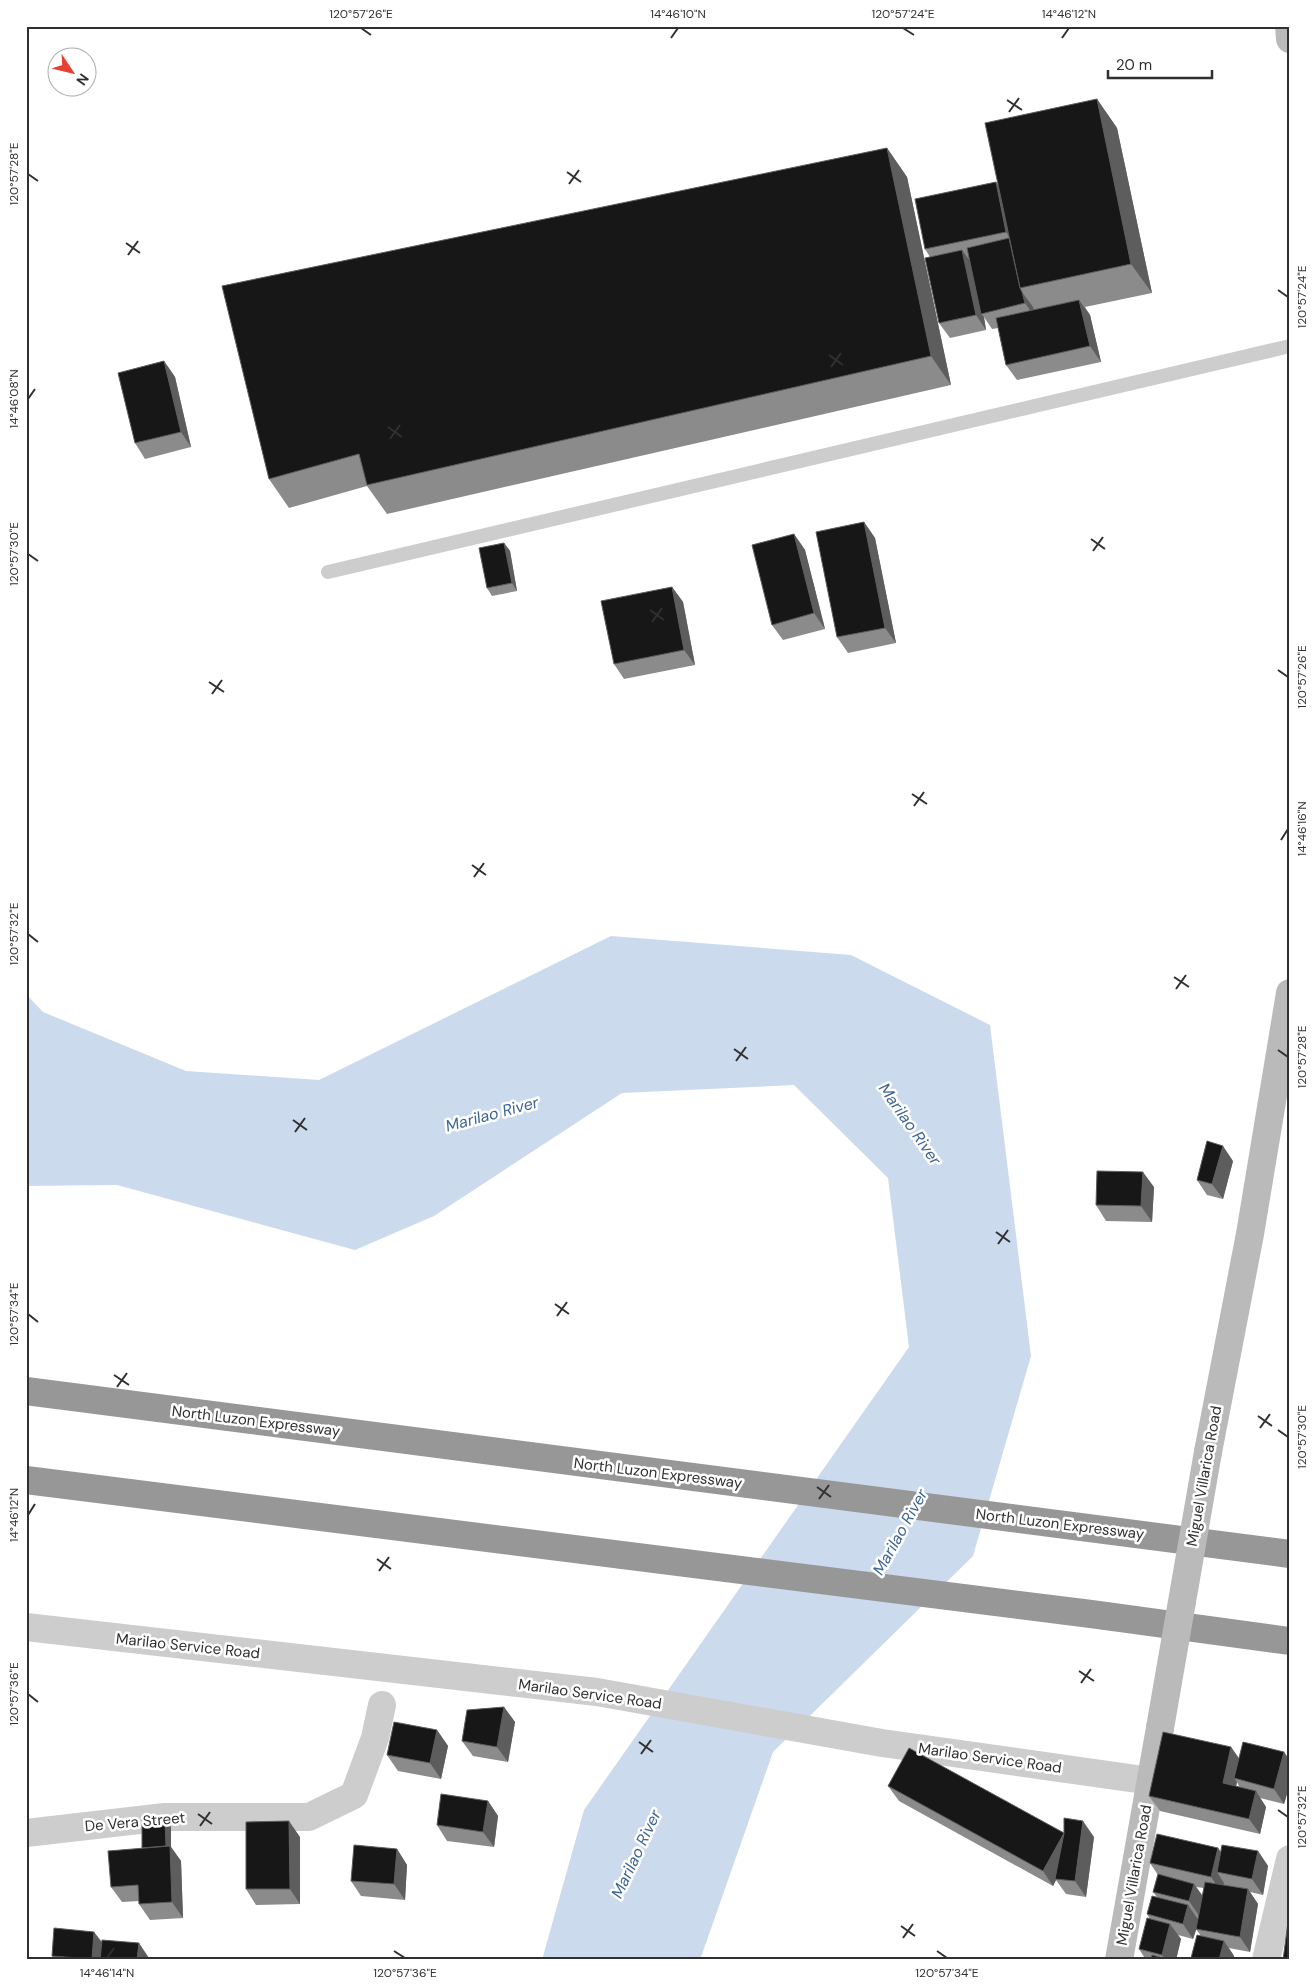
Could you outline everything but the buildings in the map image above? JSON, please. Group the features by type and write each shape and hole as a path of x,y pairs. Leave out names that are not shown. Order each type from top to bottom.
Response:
{"highway":[{"name":"North Luzon Expressway","path":"26,1392 1290,1554"},
{"path":"26,1480 1091,1614 1290,1642"}],"main road":[{"path":"1289,26 1290,39"},
{"name":"Miguel Villarica Road","path":"1119,1960 1208,1452 1250,1234 1290,992"}],"street":[{"name":"Marilao Service Road","path":"26,1627 596,1692 882,1743 1151,1781"},
{"name":"De Vera Street","path":"26,1833 165,1817 309,1817 354,1795 375,1738 382,1705"},
{"path":"1266,1960 1290,1859"}],"lane":[{"path":"328,572 1290,346"}],"water":[{"name":"Marilao River","path":"611,936 851,955 990,1025 1031,1356 973,1556 773,1752 700,1960 542,1960 584,1810 909,1347 888,1178 794,1085 622,1093 434,1216 355,1250 117,1185 26,1186 26,994 43,1012 186,1071 319,1080"}]}
